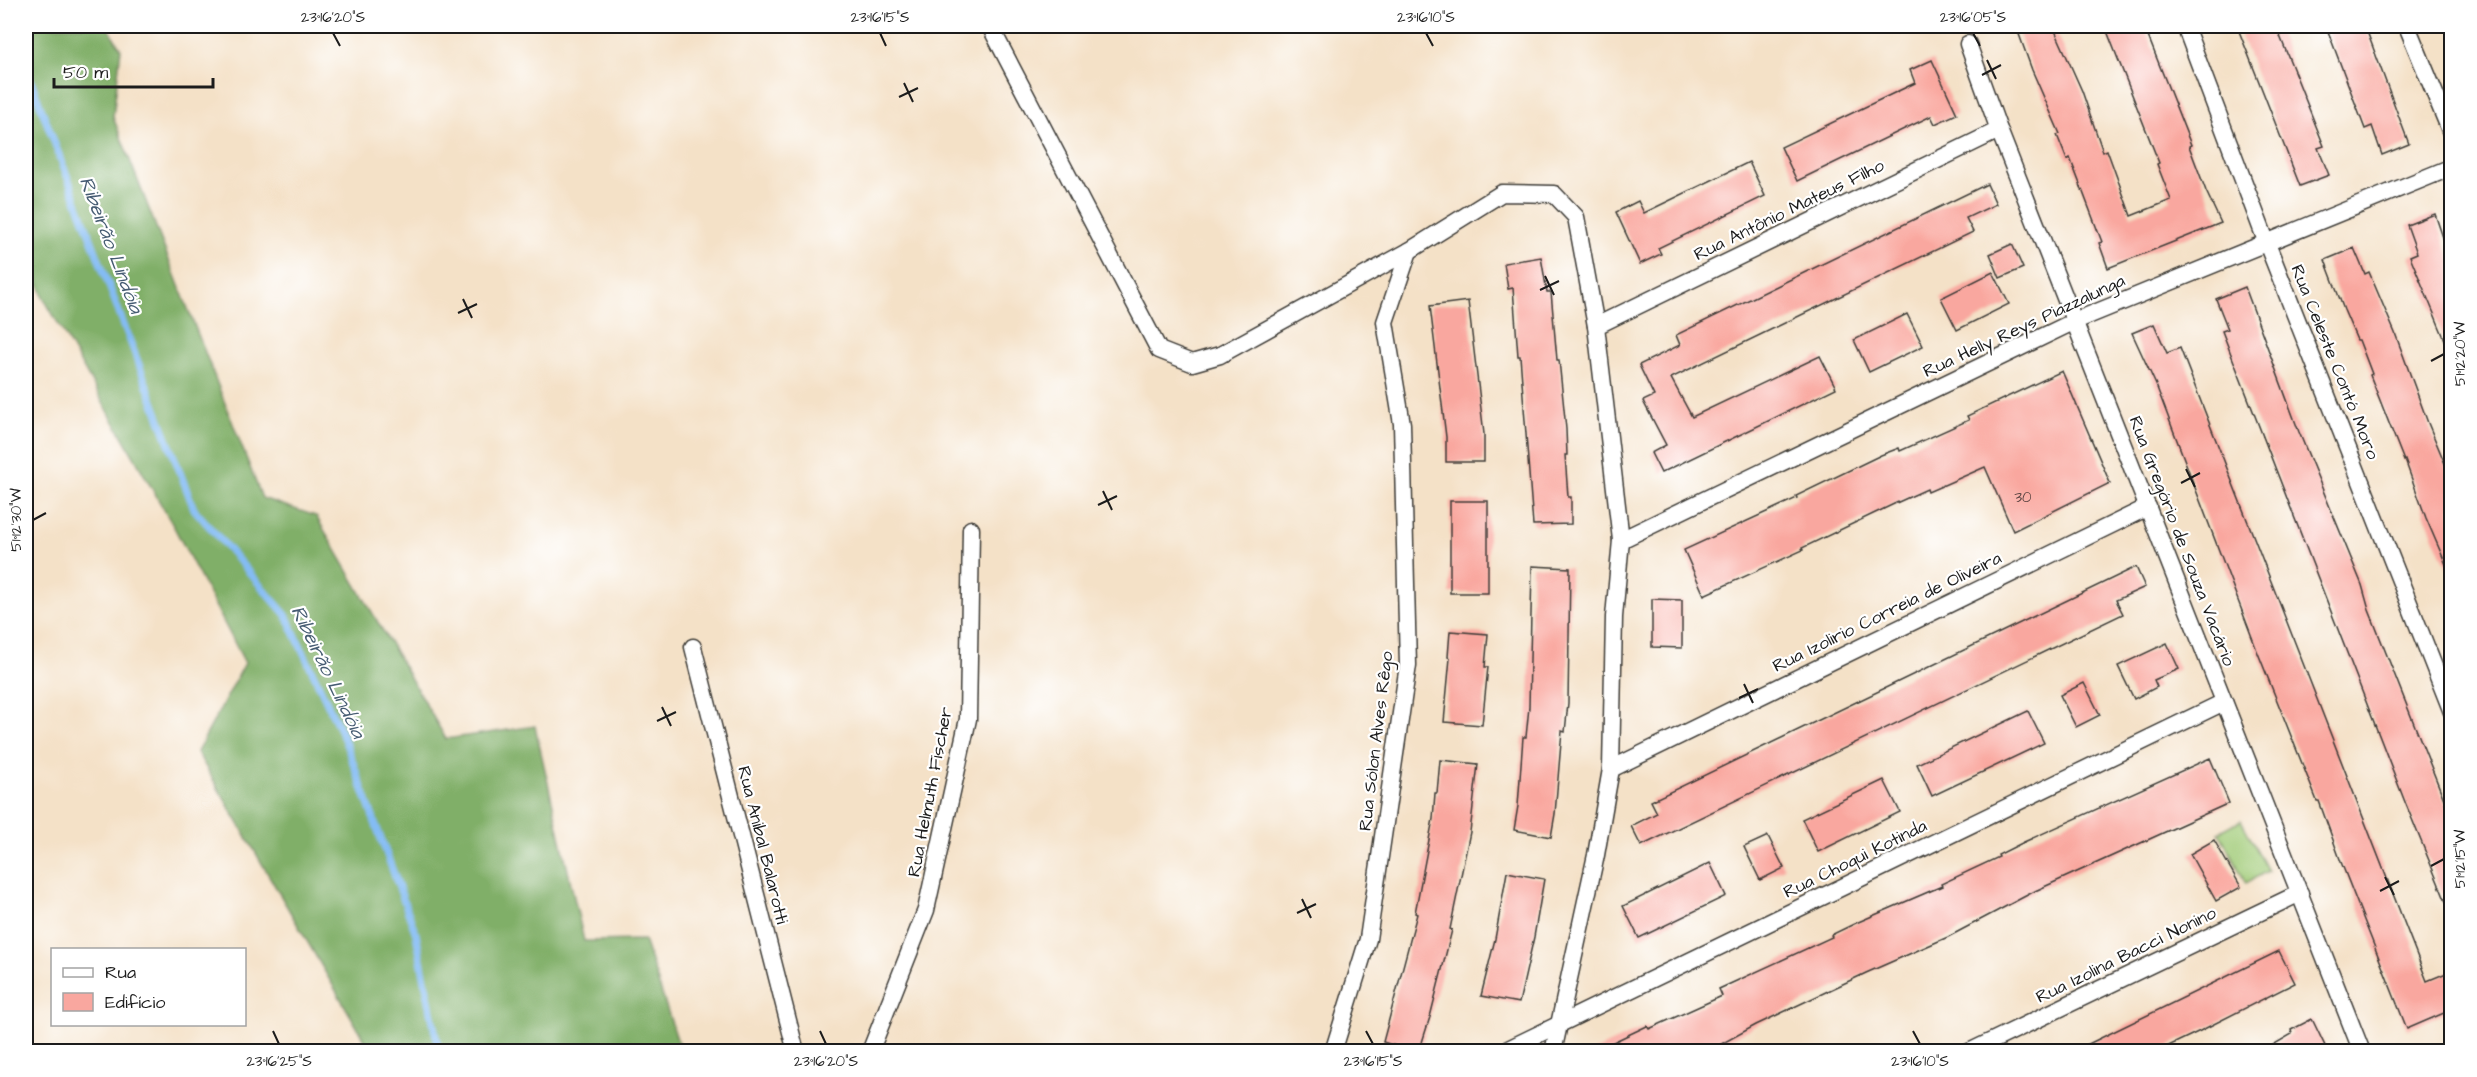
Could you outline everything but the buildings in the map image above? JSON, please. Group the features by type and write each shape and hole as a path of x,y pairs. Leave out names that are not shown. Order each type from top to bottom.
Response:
{"street":[{"path":"990,26 1159,350 1192,363 1220,355 1409,251 1502,193 1554,194 1576,218 1596,326 1621,540 1614,617 1611,769 1596,855 1552,1052"},
{"name":"Rua Celeste Contó Moro","path":"2185,26 2266,241 2451,712"},
{"path":"2407,26 2451,135"},
{"name":"Rua Gregório de Souza Vacário","path":"1968,44 2074,321 2362,1052"},
{"name":"Rua Antônio Mateus Filho","path":"1596,326 2000,130"},
{"name":"Rua Helly Reys Piazzalunga","path":"1621,540 2074,321 2266,241 2451,168"},
{"name":"Rua Sólon Alves Rêgo","path":"1333,1052 1368,939 1408,665 1402,424 1384,322 1409,251"},
{"name":"Rua Izolirio Correia de Oliveira","path":"1611,769 2148,507"},
{"name":"Rua Helmuth Fischer","path":"870,1052 926,910 968,719 971,529"},
{"name":"Rua Anibal Balarotti","path":"693,647 796,1052"},
{"name":"Rua Choqui Kotinda","path":"1502,1052 2224,702"},
{"name":"Rua Izolina Bacci Nonino","path":"1969,1052 2300,893"}],"green space":[{"path":"26,26 107,26 121,49 113,117 262,498 316,516 446,739 535,726 584,941 644,940 681,1051 371,1051 197,752 245,663 175,529 43,297 26,244"},
{"path":"2241,820 2268,871 2246,883 2219,832"}],"waterway":[{"name":"Ribeirão Lindóia","path":"26,68 194,509 286,615 345,741 416,934 439,1052"}]}
